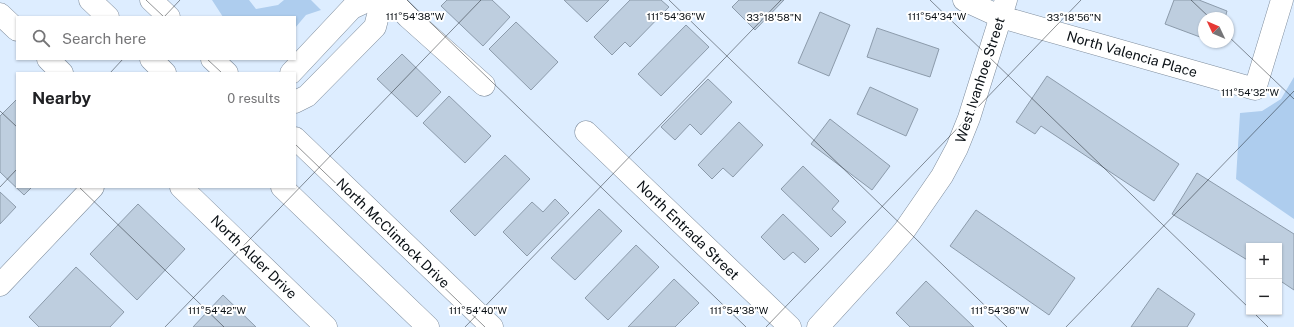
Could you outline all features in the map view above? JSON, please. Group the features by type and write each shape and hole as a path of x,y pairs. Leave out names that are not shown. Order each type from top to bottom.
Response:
{"street":[{"path":"90,0 107,16"},
{"path":"151,0 168,16"},
{"path":"292,72 352,8 369,0"},
{"path":"296,102 307,96 375,27 382,0"},
{"path":"392,0 408,17 484,85"},
{"name":"North Valencia Place","path":"964,0 1003,8 1255,89 1282,0"},
{"name":"West Ivanhoe Street","path":"818,327 904,231 942,176 957,148 969,118 1003,8"},
{"path":"0,14 16,29"},
{"path":"49,60 61,72"},
{"path":"152,60 164,72"},
{"path":"213,60 226,72"},
{"name":"North Entrada Street","path":"586,132 790,327"},
{"name":"North McClintock Drive","path":"296,139 492,327"},
{"path":"0,285 92,188"},
{"name":"North Alder Drive","path":"182,188 326,327"},
{"path":"283,188 428,327"}],"shaded area":[{"path":"212,0 249,0 256,9 278,5 284,0 311,0 321,10 306,15 296,27 296,16 222,16"},
{"path":"1294,77 1294,219 1236,179 1240,113 1262,111 1281,99"}],"building":[{"path":"447,0 492,0 510,17 483,46 441,6"},
{"path":"564,0 609,0 587,22"},
{"path":"630,0 661,0 669,7 630,47 625,42 612,55 594,37"},
{"path":"739,0 784,0 755,30 732,7"},
{"path":"1174,0 1199,0 1227,11 1198,12 1198,36 1165,24"},
{"path":"820,12 850,25 829,76 798,63"},
{"path":"516,22 558,62 531,90 489,49"},
{"path":"686,25 709,47 661,96 638,74"},
{"path":"877,28 939,49 930,77 867,57"},
{"path":"402,54 441,92 417,117 377,79"},
{"path":"1047,76 1179,164 1154,201 1041,126 1035,134 1016,122"},
{"path":"708,79 732,102 701,135 690,124 675,140 661,127"},
{"path":"870,87 918,109 906,136 857,114"},
{"path":"449,96 491,136 465,163 423,123"},
{"path":"16,100 16,187 0,172 0,116"},
{"path":"830,119 890,166 872,190 811,144"},
{"path":"739,122 763,145 733,177 723,168 712,179 698,165"},
{"path":"505,155 530,179 475,236 450,211"},
{"path":"803,166 839,201 832,209 846,222 831,237 781,189"},
{"path":"1197,173 1294,234 1294,290 1282,282 1282,243 1246,243 1246,259 1172,214"},
{"path":"17,188 31,188 24,195"},
{"path":"0,192 16,207 0,224"},
{"path":"555,199 569,213 527,256 503,232 532,202 543,212"},
{"path":"138,204 185,249 137,300 90,254"},
{"path":"599,209 622,231 575,280 551,258"},
{"path":"976,210 1075,278 1049,315 950,246"},
{"path":"783,214 819,249 805,263 793,252 784,260 761,237"},
{"path":"636,245 659,267 608,320 585,298"},
{"path":"76,267 124,312 110,327 39,327 29,317"},
{"path":"674,279 699,303 675,327 628,327"},
{"path":"926,281 974,327 910,327 896,313"},
{"path":"1158,288 1195,314 1187,327 1131,327"},
{"path":"223,295 256,327 193,327"}]}
